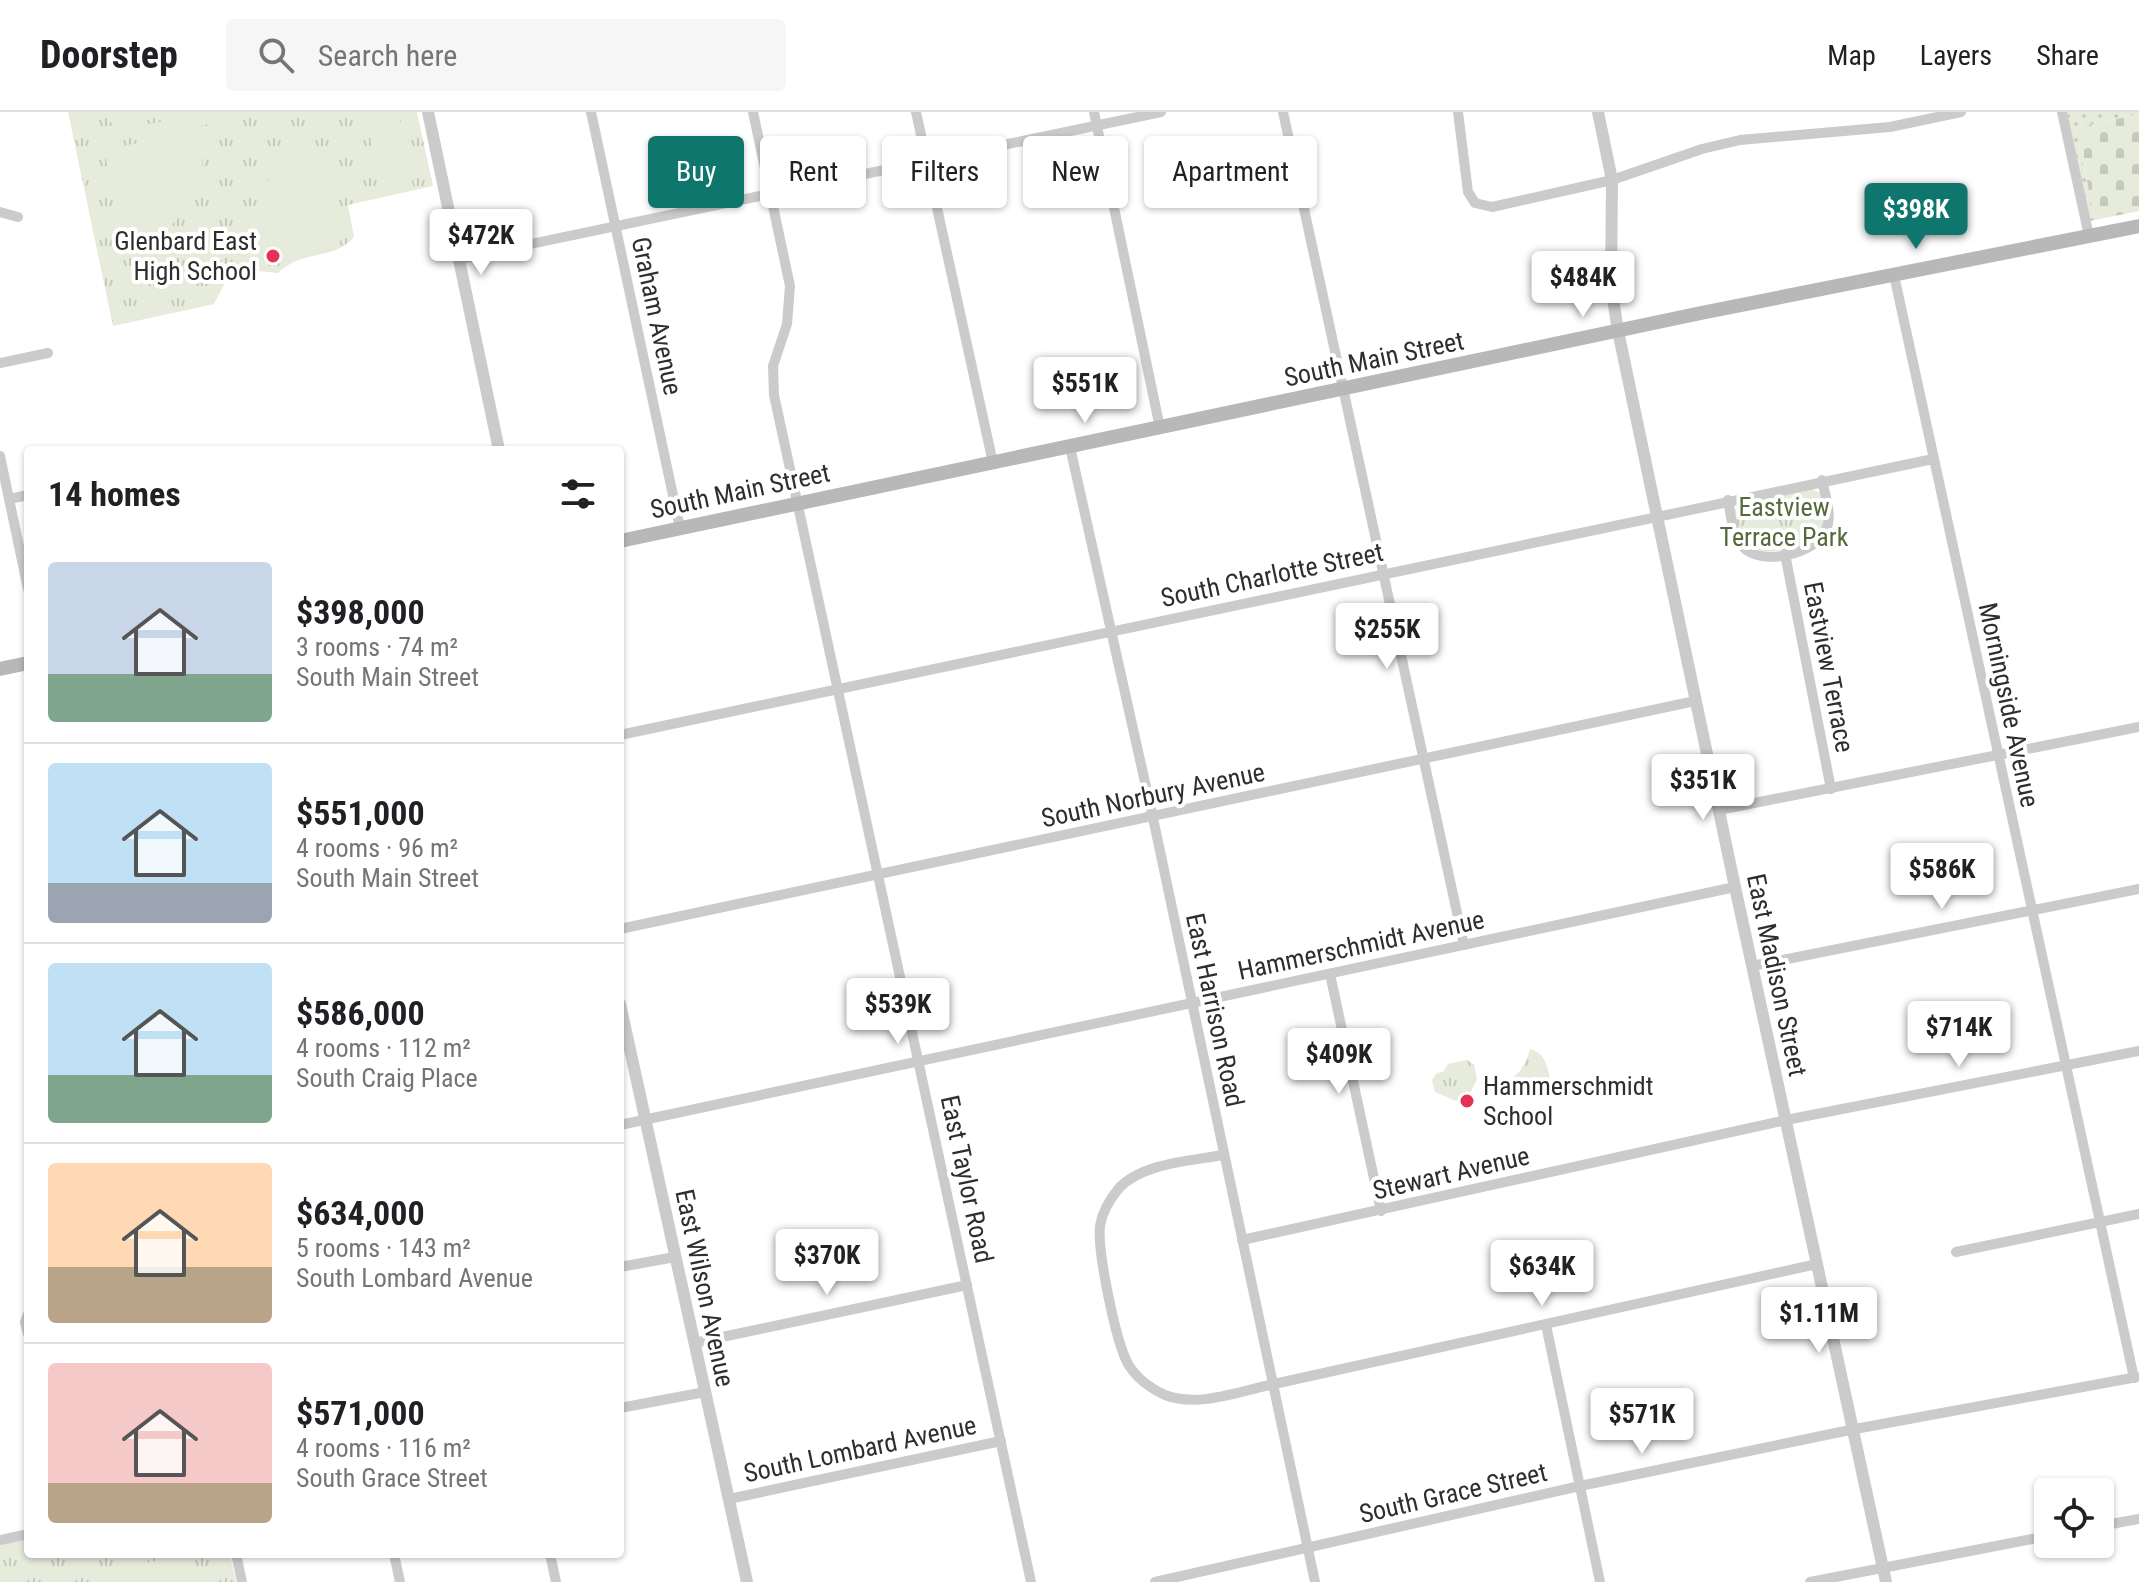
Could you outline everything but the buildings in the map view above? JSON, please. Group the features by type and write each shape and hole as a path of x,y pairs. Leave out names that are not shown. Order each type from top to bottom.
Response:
{"main road":[{"name":"South Main Street","path":"624,540 1618,331 2139,226"},
{"path":"0,669 24,664"}],"street":[{"path":"428,112 498,446"},
{"name":"Graham Avenue","path":"591,112 680,528"},
{"name":"East Taylor Road","path":"753,112 760,144"},
{"path":"916,112 921,136"},
{"path":"1094,112 1160,428"},
{"path":"1007,144 1161,112"},
{"path":"1283,112 1464,945"},
{"path":"1458,112 1466,187 1475,203 1492,207 1612,180 1702,149 1740,140 1890,127 1961,112"},
{"name":"East Madison Street","path":"1598,112 1612,180 1611,286 1618,331 1886,1582"},
{"path":"2062,112 2089,236"},
{"path":"459,259 760,196"},
{"name":"East Taylor Road","path":"774,208 790,286 787,324 775,355 772,386 1031,1582"},
{"path":"937,208 993,463"},
{"path":"0,212 18,217"},
{"name":"Morningside Avenue","path":"1894,275 2098,1222 2136,1377"},
{"path":"0,363 48,353"},
{"name":"East Harrison Road","path":"1070,447 1153,818 1315,1582"},
{"path":"0,456 24,570"},
{"name":"South Charlotte Street","path":"624,734 1933,459"},
{"name":"Eastview Terrace","path":"1728,500 1741,546 1759,556 1785,554 1808,548 1822,537 1827,528 1828,511 1822,480"},
{"path":"9,499 24,496"},
{"name":"Eastview Terrace","path":"1785,554 1831,789"},
{"name":"South Norbury Avenue","path":"624,928 1695,701"},
{"path":"1719,810 2139,727"},
{"name":"Hammerschmidt Avenue","path":"624,1124 1735,887"},
{"path":"1752,966 2139,889"},
{"path":"1330,974 1381,1211"},
{"name":"East Wilson Avenue","path":"624,1023 747,1582"},
{"name":"Stewart Avenue","path":"1242,1240 1786,1120 2139,1051"},
{"path":"1223,1155 1143,1172 1126,1182 1110,1200 1102,1219 1100,1249 1120,1344 1135,1374 1149,1387 1171,1397 1200,1399 1274,1384 1817,1264"},
{"path":"1956,1252 2139,1214"},
{"path":"624,1266 675,1257"},
{"path":"694,1343 967,1285"},
{"path":"1546,1325 1600,1582"},
{"name":"South Grace Street","path":"1155,1582 1580,1486 1855,1429 2136,1377"},
{"path":"624,1407 705,1392"},
{"name":"South Lombard Avenue","path":"729,1499 1001,1441"},
{"path":"2114,1523 2139,1519"},
{"path":"0,1540 24,1535"},
{"path":"1810,1582 2034,1539"},
{"path":"237,1558 242,1582"},
{"path":"395,1558 400,1582"},
{"path":"551,1558 556,1582"}],"green space":[{"path":"68,112 417,112 433,186 348,205 354,237 346,244 297,261 278,273 249,270 228,277 214,304 113,326"},
{"path":"100,112 117,112 131,121 150,124 211,112 271,112 146,136 120,131"},
{"path":"2067,112 2139,112 2076,128 2095,220 2090,221"},
{"path":"398,113 401,127 369,134 366,119"},
{"path":"2139,114 2139,211 2095,220 2076,128"},
{"path":"200,132 203,154 201,174 188,207 161,232 121,245 105,154 111,148"},
{"path":"402,132 405,147 373,153 370,139"},
{"path":"326,150 340,214 344,214 348,230 336,244 337,248 320,252 318,247 254,260 252,222 264,187 289,162"},
{"path":"406,152 409,166 377,173 374,158"},
{"path":"410,171 413,186 381,193 378,178"},
{"name":"Eastview Terrace Park","path":"1813,489 1821,494 1824,512 1823,526 1816,537 1797,547 1774,551 1753,549 1743,542 1735,510 1739,504"},
{"path":"1530,1049 1544,1059 1552,1088 1502,1099 1497,1097 1498,1088 1519,1071"},
{"path":"1467,1060 1474,1065 1477,1079 1468,1098 1456,1101 1435,1092 1432,1080 1437,1073 1443,1072 1448,1064"},
{"path":"24,1540 24,1558 231,1558 236,1582 0,1582 0,1545"},
{"path":"169,1558 189,1558 194,1582 109,1582 107,1571"}],"place":[{"name":"Glenbard East High School","path":"273,256"},
{"name":"Hammerschmidt School","path":"1467,1101"}]}
